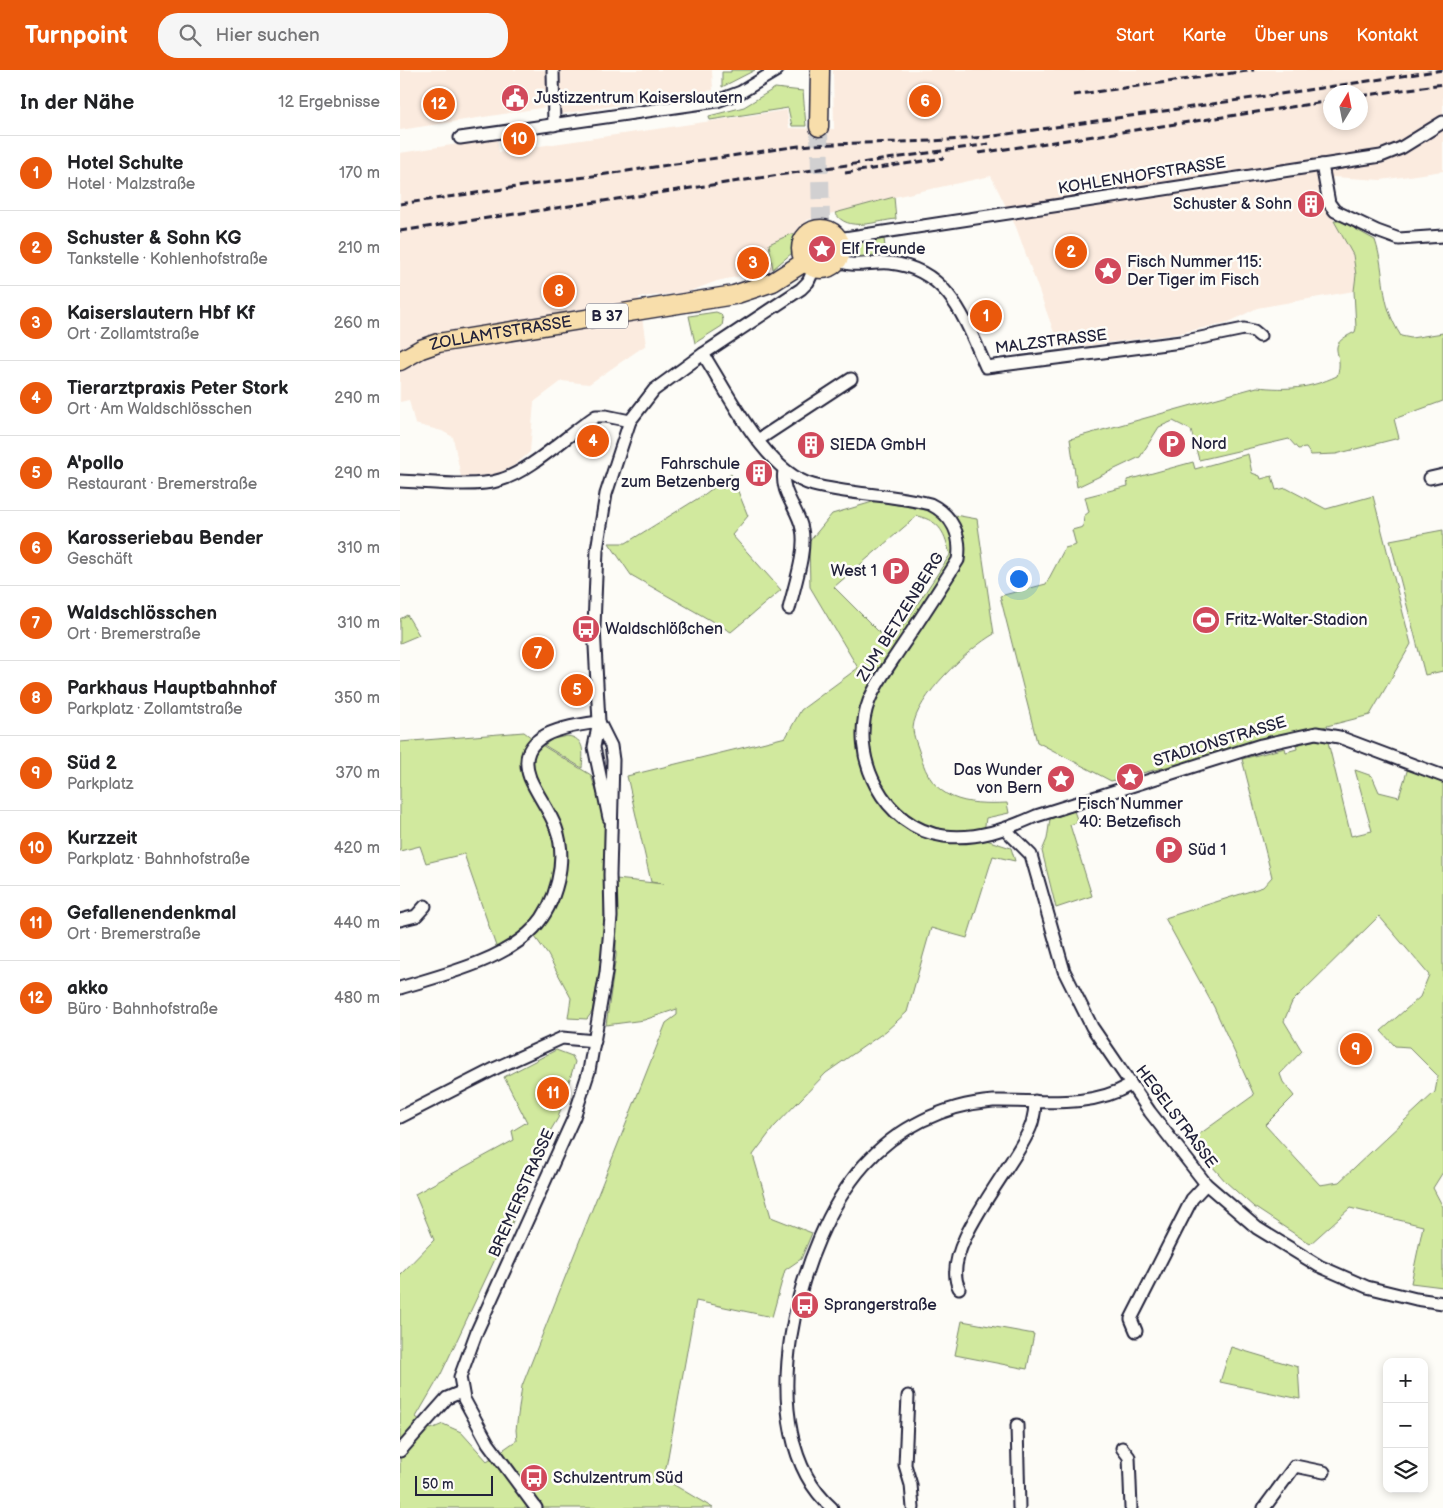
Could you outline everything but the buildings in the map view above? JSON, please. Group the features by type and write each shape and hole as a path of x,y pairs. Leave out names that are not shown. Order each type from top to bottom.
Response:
{"main road":[{"path":"819,127 820,70"},
{"path":"821,224 838,239 841,249 837,260 824,268 810,264 801,250 803,240 821,224"},
{"name":"ZOLLAMTSTRASSE","path":"400,361 412,353 438,343 734,295 773,282 810,264"}],"street":[{"path":"553,70 554,125"},
{"path":"460,138 717,101 753,85 777,70"},
{"name":"KOHLENHOFSTRASSE","path":"838,239 1381,156 1401,148 1443,122"},
{"path":"1322,165 1329,203 1336,211 1377,232 1399,238 1443,236"},
{"name":"MALZSTRASSE","path":"837,260 847,265 891,263 913,269 930,277 953,299 986,367 1181,342 1244,329 1254,331 1260,336"},
{"name":"BREMERSTRASSE","path":"611,827 594,748 600,722 594,627 598,532 611,476 630,422 654,390 703,354 801,289 808,282 810,264"},
{"name":"ZUM BETZENBERG","path":"703,354 766,452 784,471 803,482 815,485 930,504 941,510 954,526 959,540 958,560 869,701 863,720 864,746 868,770 880,793 897,814 920,829 943,836 965,837 1006,830"},
{"path":"758,440 851,379"},
{"path":"400,481 476,483 499,481 519,472 596,416 606,416 630,422"},
{"path":"784,471 783,483 803,534 801,555 789,609"},
{"path":"1430,478 1443,475"},
{"path":"400,988 457,970 491,956 516,942 540,920 556,888 560,867 559,843 556,829 530,777 529,757 538,739 554,730 600,722"},
{"name":"BREMERSTRASSE","path":"462,1392 460,1377 477,1331 578,1107 595,1040 606,973 612,917 611,827 614,800 611,746 600,722"},
{"name":"STADIONSTRASSE","path":"1006,830 1036,816 1225,756 1296,736 1316,733 1339,737 1443,776"},
{"name":"HEGELSTRASSE","path":"1006,830 1031,855 1055,946 1071,987 1092,1027 1130,1085 1173,1144 1206,1184 1257,1228 1319,1266 1367,1286 1416,1299 1443,1302"},
{"path":"400,920 416,916 425,906"},
{"path":"400,1117 496,1068 562,1038 595,1040"},
{"path":"832,1508 804,1474 799,1460 791,1426 787,1386 790,1351 799,1303 812,1258 833,1211 865,1164 888,1143 914,1125 945,1111 977,1102 1091,1100 1115,1094 1130,1085"},
{"path":"959,1288 955,1277 962,1241 1031,1125 1036,1101"},
{"path":"1136,1331 1131,1318 1192,1199 1206,1184"},
{"path":"400,1451 447,1398 462,1392 488,1443 536,1508"},
{"path":"908,1396 910,1408 905,1465 911,1485 913,1508"},
{"path":"1017,1425 1019,1508"},
{"path":"1122,1448 1129,1457 1132,1508"},
{"path":"1264,1508 1295,1466 1324,1472"}],"shaded area":[{"path":"400,70 712,70 713,90 561,114 560,105 400,130"},
{"path":"833,70 1443,70 1443,171 1381,180 1333,177 1334,221 1353,255 1356,275 1354,291 1257,308 1229,322 1176,334 1060,349 1016,227 991,176 894,197 807,220 805,226 796,234 769,244 773,269 717,281 685,293 639,297 646,345 589,384 562,381 534,402 530,452 515,465 495,475 461,477 453,437 442,431 415,424 409,400 400,402 400,153 497,138 499,152 787,110 789,128 834,129"}],"green space":[{"path":"731,70 755,70 722,87 722,72 731,72"},
{"path":"775,88 803,91 806,126 792,126 788,108 710,120 709,116 744,107"},
{"path":"894,197 896,219 855,224 847,223 835,213"},
{"path":"1334,221 1341,221 1375,240 1389,311 1401,336 1411,338 1443,333 1443,401 1394,419 1399,438 1336,454 1311,455 1306,448 1298,449 1289,439 1199,460 1191,430 1173,421 1159,427 1140,457 1077,487 1070,439 1257,387 1307,386 1337,376 1339,361 1337,346 1345,337 1355,332 1356,328 1354,291 1356,275 1353,255"},
{"path":"791,234 796,234 792,253 773,269 769,244"},
{"path":"884,239 886,254 854,257 850,253 850,247 855,244"},
{"path":"716,312 721,314 722,326 695,343 689,316"},
{"name":"Fritz-Walter-Stadion","path":"1248,454 1252,473 1260,476 1261,479 1272,476 1276,490 1286,488 1326,509 1373,496 1411,644 1370,715 1111,781 1037,742 1000,596 1046,584 1065,548 1076,545 1072,530 1083,527 1084,516 1089,512 1085,497 1128,486 1127,480 1193,462 1195,469"},
{"path":"731,474 748,516 732,535 781,590 731,632 631,575 609,543 626,543 705,494"},
{"path":"876,501 977,519 994,634 971,650 933,689 916,716 913,731 925,770 942,791 964,801 1007,803 1009,813 986,818 983,839 1011,848 1015,861 993,856 967,938 931,928 907,1012 886,1031 826,1073 774,1127 753,1155 771,1217 812,1233 801,1259 785,1270 772,1317 696,1301 664,1479 713,1508 400,1508 400,1275 434,1240 415,1194 514,1140 512,1131 527,1122 504,1077 556,1050 572,1056 575,1062 558,1118 540,1148 528,1189 441,1374 416,1417 431,1429 443,1424 461,1432 487,1461 517,1440 516,1430 522,1386 666,1023 677,1015 677,1009 644,1020 606,1025 616,956 616,879 664,884 651,882 627,776 786,737 801,710 858,668 810,587 809,542 832,514","holes":["917,516 932,521 941,530 950,555 891,644 834,587"]},
{"path":"1443,530 1443,671 1425,675 1390,540"},
{"path":"407,615 419,635 400,643 400,619"},
{"path":"524,732 591,775 605,819 603,950 592,1012 587,1019 568,1018 571,998 548,955 533,934 499,955 464,854 426,863 420,846 400,851 400,742"},
{"path":"567,736 573,737 580,743 583,752 582,768 544,745 553,739"},
{"path":"1316,740 1328,742 1351,836 1372,831 1355,770 1372,776 1379,792 1399,797 1408,768 1443,781 1443,1172 1433,1188 1443,1207 1443,1287 1411,1283 1423,1226 1350,1208 1310,1244 1254,1207 1226,1182 1190,1141 1254,1095 1214,1007 1165,918 1263,887 1272,877 1242,759 1285,748 1286,752 1297,749 1296,745","holes":["1379,916 1429,975 1420,997 1381,1031 1395,1046 1409,1047 1438,1076 1435,1092 1339,1182 1320,1185 1265,1125 1294,1096 1283,1082 1280,1074 1302,1051 1284,1021 1292,1002"]},
{"path":"1074,811 1078,822 1070,825 1092,896 1056,908 1042,851 1047,839 1050,819"},
{"path":"962,1321 1034,1334 1027,1369 955,1355"},
{"path":"1231,1347 1298,1367 1300,1399 1220,1382"}],"tunnel":[{"path":"819,127 821,220"}],"railway":[{"path":"1073,95 1254,70"},
{"path":"400,204 799,146 970,139 994,136 1443,70"},
{"path":"1368,95 1443,84"},
{"path":"979,153 1323,102"},
{"path":"400,231 989,144"},
{"path":"845,173 944,158"}],"place":[{"name":"Justizzentrum Kaiserslautern","path":"515,98"},
{"name":"Karosseriebau Bender","path":"925,101"},
{"name":"akko","path":"439,104"},
{"name":"Kurzzeit","path":"519,139"},
{"name":"Schuster & Sohn","path":"1311,204"},
{"name":"Elf Freunde","path":"822,249"},
{"name":"Schuster & Sohn KG","path":"1071,252"},
{"name":"Kaiserslautern Hbf Kf","path":"753,263"},
{"name":"Fisch Nummer 115: Der Tiger im Fisch","path":"1108,271"},
{"name":"Parkhaus Hauptbahnhof","path":"559,291"},
{"name":"Hotel Schulte","path":"986,316"},
{"name":"Tierarztpraxis Peter Stork","path":"593,441"},
{"name":"Nord","path":"1172,444"},
{"name":"SIEDA GmbH","path":"811,445"},
{"name":"Fahrschule zum Betzenberg","path":"759,473"},
{"name":"West 1","path":"896,571"},
{"name":"Fritz-Walter-Stadion","path":"1206,620"},
{"name":"Waldschlößchen","path":"586,629"},
{"name":"Waldschlösschen","path":"538,653"},
{"name":"A'pollo","path":"577,690"},
{"name":"Fisch Nummer 40: Betzefisch","path":"1130,777"},
{"name":"Das Wunder von Bern","path":"1061,779"},
{"name":"Süd 1","path":"1169,850"},
{"name":"Süd 2","path":"1356,1049"},
{"name":"Gefallenendenkmal","path":"553,1093"},
{"name":"Sprangerstraße","path":"805,1305"},
{"name":"Schulzentrum Süd","path":"534,1478"}]}
